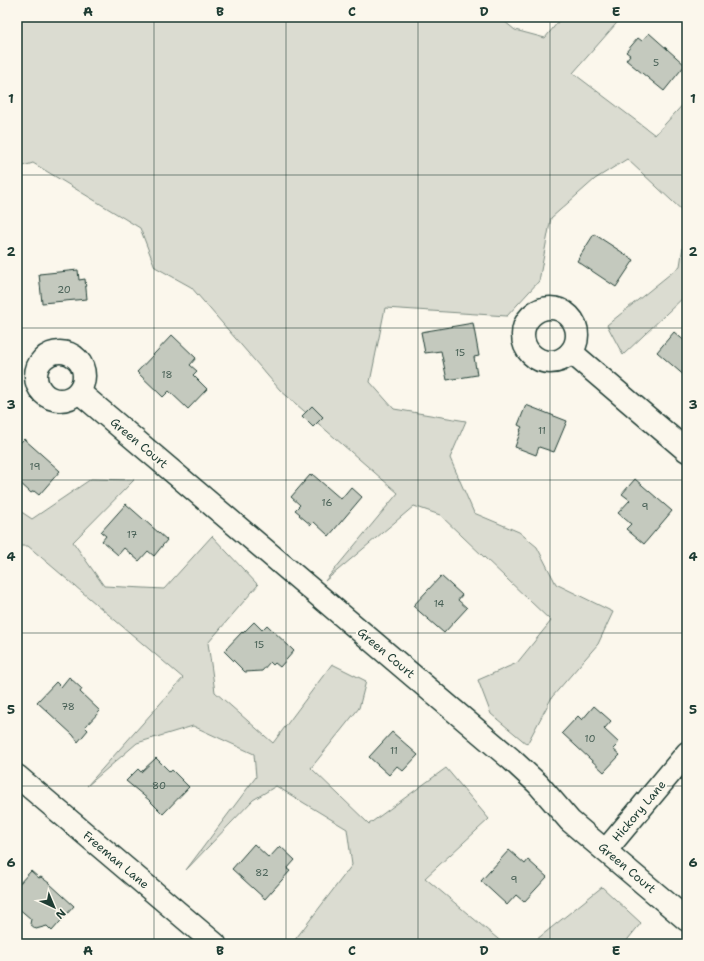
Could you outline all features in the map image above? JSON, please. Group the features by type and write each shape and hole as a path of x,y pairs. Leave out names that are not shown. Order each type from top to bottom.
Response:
{"street":[{"path":"571,352 687,451"},
{"name":"Green Court","path":"79,392 511,759 538,784 570,821 687,920"},
{"name":"Hickory Lane","path":"606,850 687,754"},
{"name":"Freeman Lane","path":"17,776 215,944"}],"shaded area":[{"path":"17,17 499,17 515,30 545,38 562,17 622,17 573,73 655,135 687,100 687,215 627,159 595,179 551,218 539,281 507,316 385,308 370,382 394,409 466,421 450,458 474,513 519,532 537,547 556,584 613,612 598,644 552,697 527,744 491,714 478,680 517,663 551,621 440,515 414,506 325,581 398,493 280,390 191,287 155,267 140,228 33,163 17,168"},
{"path":"687,221 687,294 623,355 607,325 680,266"},
{"path":"91,479 134,480 73,542 104,586 164,589 212,536 258,585 208,643 215,692 273,743 332,664 366,681 359,708 311,768 369,824 446,768 489,819 425,878 504,944 293,944 352,865 347,829 276,786 253,800 186,870 256,777 254,754 193,726 137,743 87,786 183,678 28,546 17,546 17,509 32,519"},
{"path":"602,887 641,923 624,944 531,944"}],"building":[{"path":"649,33 685,65 664,91 626,60 630,55 626,52 638,38 642,41"},
{"path":"594,234 634,260 616,287 577,261"},
{"path":"78,270 79,280 85,279 87,299 42,303 39,274"},
{"path":"473,323 479,356 474,357 477,375 447,380 441,351 425,353 421,332"},
{"path":"674,332 687,343 687,378 657,352"},
{"path":"172,335 196,358 190,365 197,371 193,375 207,389 188,409 169,391 163,397 137,372"},
{"path":"526,405 567,421 554,452 539,447 536,455 515,447 522,427 518,425"},
{"path":"312,406 323,417 313,427 302,416"},
{"path":"24,439 60,471 39,495 34,491 31,493 17,480 17,446"},
{"path":"312,474 341,499 351,487 362,497 329,536 314,522 311,525 299,515 300,514 295,510 300,505 291,497"},
{"path":"635,479 672,511 644,544 626,529 631,524 618,513 630,500 622,494"},
{"path":"126,504 167,540 154,556 148,551 139,561 124,548 118,555 102,541 106,536 101,532"},
{"path":"441,576 462,595 458,600 467,608 444,633 413,606"},
{"path":"254,622 262,630 267,625 294,651 280,667 275,663 273,665 270,662 262,671 245,672 224,651"},
{"path":"69,677 82,689 80,692 100,711 85,727 88,730 78,742 73,735 37,702 56,682 61,687"},
{"path":"594,706 611,721 604,729 619,743 613,749 620,755 604,772 562,733 578,716 582,720"},
{"path":"392,732 418,755 403,771 397,766 389,775 369,757"},
{"path":"156,758 170,772 172,770 189,787 163,814 126,781 138,769 141,772"},
{"path":"254,844 269,858 280,846 295,860 287,869 290,871 265,899 232,869"},
{"path":"509,850 525,864 528,860 547,877 524,902 516,895 507,905 481,881"},
{"path":"31,871 39,878 41,877 49,883 74,906 52,931 47,926 36,929 30,924 31,919 17,907 17,886"}]}
